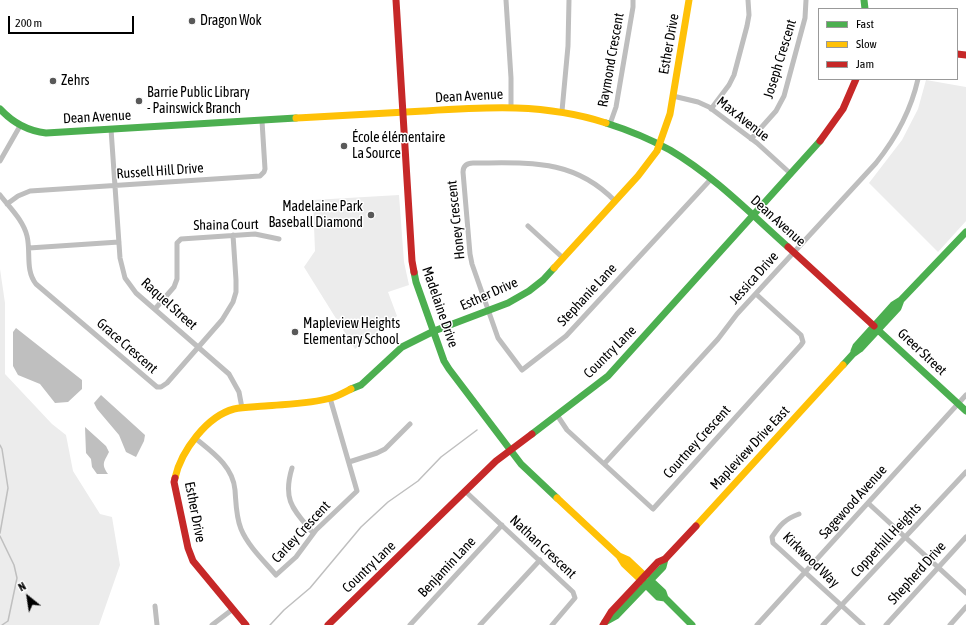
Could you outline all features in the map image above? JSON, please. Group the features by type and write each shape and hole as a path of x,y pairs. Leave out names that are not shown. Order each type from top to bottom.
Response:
{"street":[{"name":"Madelaine Drive","path":"396,0 413,268 416,282 447,366 521,464 619,556 628,560 658,597 665,598 692,625"},
{"path":"506,0 511,78 511,106"},
{"path":"562,111 568,46 569,0"},
{"name":"Raymond Crescent","path":"610,124 616,107 633,0"},
{"name":"Esther Drive","path":"246,625 194,561 188,548 174,482 177,468 183,455 195,438 215,418 228,411 242,408 303,403 330,398 361,385 402,347 434,331 508,303 529,291 545,277 646,167 660,144 668,122 689,0"},
{"path":"711,109 729,85 734,75 747,26 749,15 748,0"},
{"name":"Joseph Crescent","path":"751,138 776,111 784,96 805,18 806,0"},
{"name":"Country Lane","path":"328,625 496,461 608,376 833,126 849,97 856,80"},
{"name":"Jessica Drive","path":"604,464 718,340 737,314 872,168 896,135 905,117 918,80"},
{"name":"Max Avenue","path":"673,96 698,102 711,109 751,138 791,174"},
{"name":"Dean Avenue","path":"0,109 20,126 34,132 46,133 511,106 562,111 610,124 660,144 687,160 753,216 876,328"},
{"name":"Russell Hill Drive","path":"7,204 18,196 30,191 260,176 265,169 262,121"},
{"path":"0,161 20,126"},
{"name":"Raquel Street","path":"111,130 120,258 125,278 136,293 225,370 232,378 239,392 242,408"},
{"name":"Honey Crescent","path":"488,310 470,259 463,172 467,164 530,163 556,167 588,180 615,201"},
{"name":"Stephanie Lane","path":"488,310 499,339 522,370 568,334 711,179"},
{"name":"Grace Crescent","path":"0,195 22,224 27,236 30,272 36,284 155,386 164,386 225,315 234,297 236,280 233,235"},
{"path":"528,226 563,258"},
{"name":"Mapleview Drive East","path":"604,623 616,616 645,580 663,567 665,559 853,354 860,349 876,328 898,308 901,300 966,232"},
{"name":"Shaina Court","path":"155,309 174,287 177,279 176,246 178,240 184,238 255,234 279,239"},
{"path":"29,248 119,242"},
{"name":"Courtney Crescent","path":"557,415 567,430 653,509 800,348 803,342 800,335 756,294"},
{"name":"Greer Street","path":"876,328 966,411"},
{"name":"Sagewood Avenue","path":"757,625 966,395"},
{"name":"Carley Crescent","path":"195,438 222,462 229,471 234,483 237,515 242,531 247,540 276,575 296,557 313,533 357,491 330,398"},
{"path":"349,462 385,449 410,424"},
{"path":"292,468 288,483 290,502 295,511 313,533"},
{"name":"Copperhill Heights","path":"823,625 966,472"},
{"name":"Nathan Crescent","path":"465,491 540,560 575,595 573,602 552,625"},
{"path":"868,503 966,593"},
{"name":"Kirkwood Way","path":"799,514 787,518 772,537 773,544 863,625"},
{"name":"Benjamin Lane","path":"410,625 502,525"},
{"name":"Shepherd Drive","path":"886,625 966,537"},
{"path":"480,625 540,560"},
{"path":"155,606 156,625"},
{"path":"950,625 966,607"},
{"path":"212,625 233,609"}],"shaded area":[{"path":"926,80 966,87 966,221 938,252 869,183 902,140 918,109"},
{"path":"399,195 404,262 409,285 388,292 397,316 355,349 304,267 315,251 313,200"},
{"path":"0,269 5,303 5,374 52,424 66,435 73,471 100,514 112,517 120,565 99,625 0,625"},
{"path":"16,328 82,380 82,389 68,402 55,403 40,384 18,375 13,366 13,332"},
{"path":"101,395 145,435 144,441 136,457 126,452 119,435 97,409 94,403"},
{"path":"85,427 106,446 109,452 104,463 104,468 108,474 97,474 92,467 91,459 86,453"}],"waterway":[{"path":"270,625 284,610 310,588 361,527 388,502 418,481 441,457 477,430"},
{"path":"0,445 2,449 8,488 0,533"},
{"path":"0,536 14,565 17,578 8,621 2,625"}],"traffic: fast":[{"path":"864,0 865,8"},
{"path":"0,109 21,126 46,133 296,118"},
{"path":"606,123 655,142 686,160 717,183 788,247"},
{"path":"532,434 608,376 820,141"},
{"path":"854,351 856,346 893,305 901,300 966,232"},
{"path":"351,389 361,385 402,347 434,331 508,303 529,291 543,280 554,268"},
{"path":"414,272 416,282 444,361 449,369 521,464 557,498"},
{"path":"843,365 898,308 901,300"},
{"path":"878,330 966,411"},
{"path":"605,622 616,616 663,567 665,559"},
{"path":"647,577 663,592 665,598 692,625"},
{"path":"642,581 658,597 665,598"}],"traffic: slow":[{"path":"554,268 638,176 657,151 670,114 689,0"},
{"path":"296,118 470,108 515,108 561,112 606,123"},
{"path":"696,526 843,365"},
{"path":"175,478 178,468 189,446 205,427 224,413 242,408 315,402 331,398 351,389"},
{"path":"557,498 619,556 628,560 645,576"},
{"path":"619,556 624,564 641,580"}],"traffic: jam":[{"path":"396,0 412,261 414,272"},
{"path":"958,54 966,55"},
{"path":"820,141 843,109 856,80"},
{"path":"788,247 874,326"},
{"path":"328,625 496,461 532,434"},
{"path":"175,478 174,482 188,548 193,561 246,625"},
{"path":"603,625 611,612 658,562 665,559 696,526"}],"place":[{"name":"Dragon Wok","path":"192,21"},
{"name":"Zehrs","path":"53,81"},
{"name":"Barrie Public Library - Painswick Branch","path":"139,101"},
{"name":"École élémentaire La Source","path":"344,146"},
{"name":"Madelaine Park Baseball Diamond","path":"371,215"},
{"name":"Mapleview Heights Elementary School","path":"295,332"}]}
